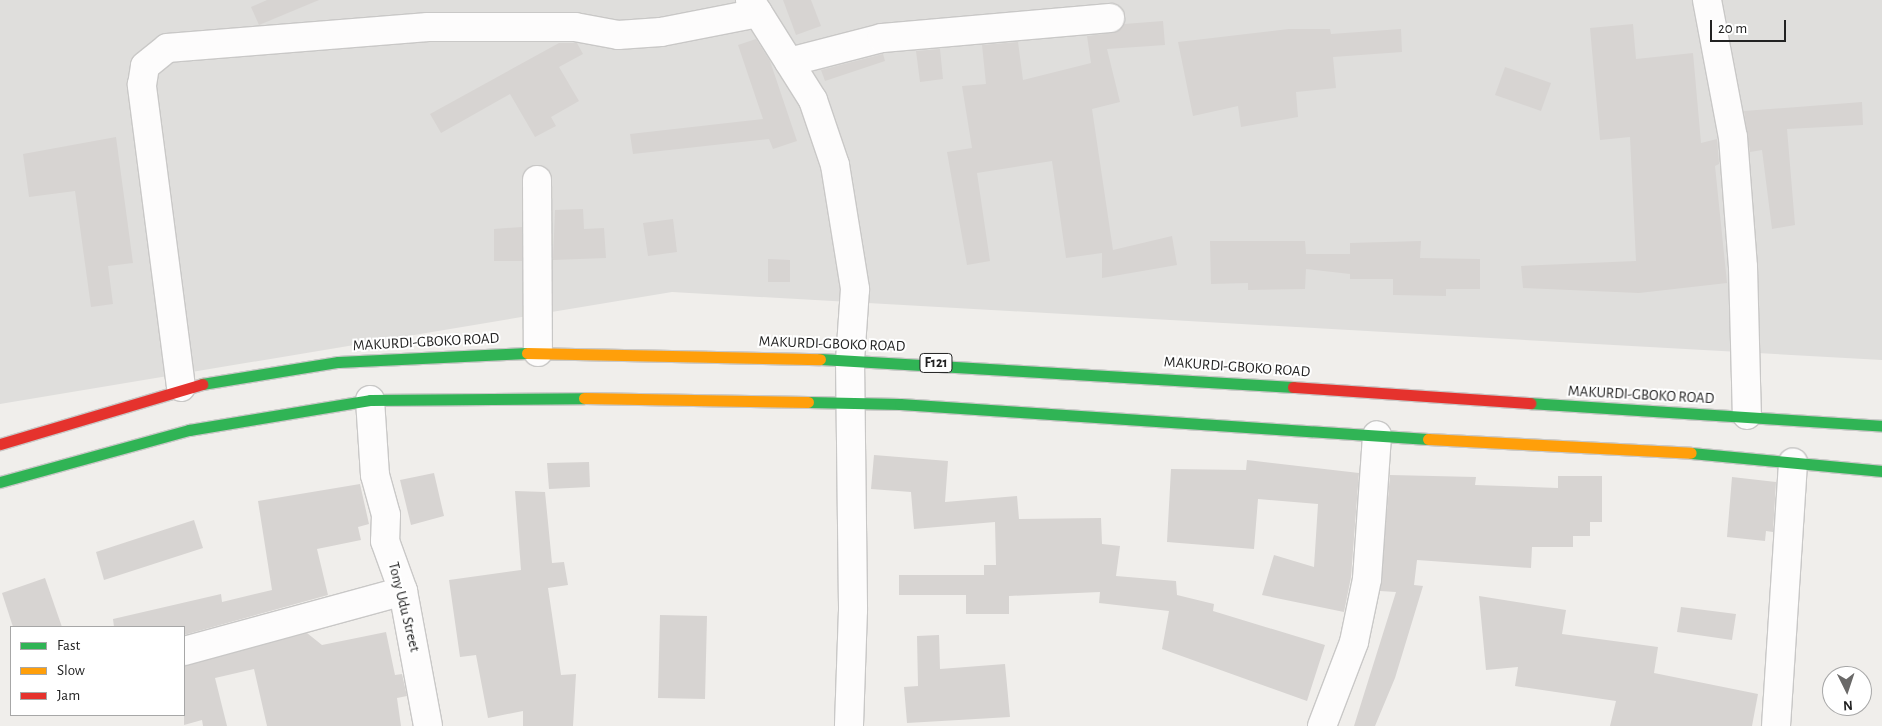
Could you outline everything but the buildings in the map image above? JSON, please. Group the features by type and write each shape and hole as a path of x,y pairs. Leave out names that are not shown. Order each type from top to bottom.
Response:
{"main road":[{"name":"MAKURDI-GBOKO ROAD","path":"0,444 181,387 338,362 538,352 850,360 1746,415 1882,426"},
{"path":"0,482 189,430 370,400 853,403 1376,436 1741,455 1794,463 1882,471"}],"street":[{"path":"1707,0 1733,137 1743,267 1746,415"},
{"path":"181,387 142,84 145,66 167,48 428,27 575,27 618,35 700,26 754,6 813,100 835,165 855,289 850,360 853,403 848,726"},
{"path":"789,62 882,38 951,29 1110,18"},
{"path":"537,180 538,352"},
{"name":"Tony Udu Street","path":"370,400 375,474 386,515 385,541 403,591 428,726"},
{"path":"1322,726 1354,642 1367,579 1376,436"},
{"path":"1776,726 1794,463"},
{"path":"185,651 403,591"}],"shaded area":[{"path":"0,0 1882,0 1882,360 672,292 0,404"}],"traffic: fast":[{"path":"202,384 338,362 527,353"},
{"path":"820,359 1293,387"},
{"path":"0,482 189,430 370,400 584,398"},
{"path":"808,402 900,404 1428,439"},
{"path":"1530,403 1882,426"},
{"path":"1691,453 1882,471"}],"traffic: slow":[{"path":"527,353 820,359"},
{"path":"584,398 808,402"},
{"path":"1428,439 1691,453"}],"traffic: jam":[{"path":"0,444 202,384"},
{"path":"1293,387 1530,403"}]}
